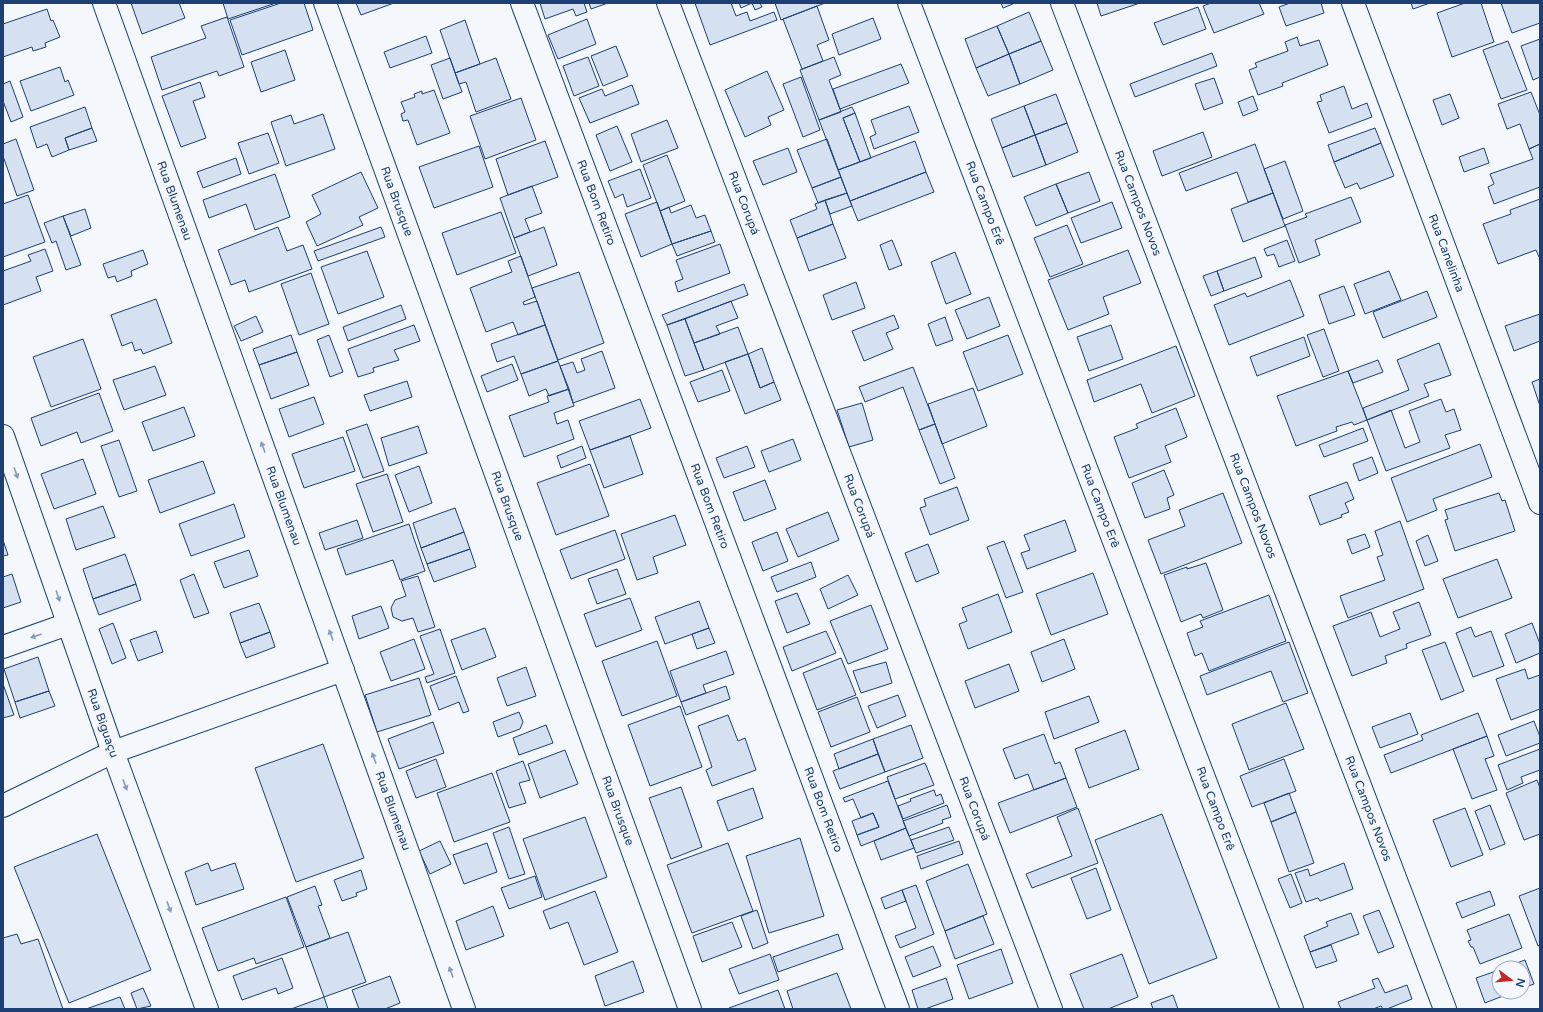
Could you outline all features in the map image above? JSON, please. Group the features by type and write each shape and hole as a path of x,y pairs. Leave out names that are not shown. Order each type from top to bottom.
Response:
{"street":[{"name":"Rua Blumenau","path":"104,3 464,1009"},
{"name":"Rua Brusque","path":"325,3 690,1009"},
{"name":"Rua Bom Retiro","path":"522,3 898,1009"},
{"name":"Rua Corupá","path":"668,3 1051,1009"},
{"name":"Rua Campo Erê","path":"909,3 1292,1009"},
{"name":"Rua Campos Novos","path":"1062,3 1445,1009"},
{"name":"Rua Canelinha","path":"1353,3 1540,503"},
{"name":"Rua Biguaçu","path":"3,436 113,752 207,1009"},
{"path":"3,647 68,624"},
{"path":"3,806 113,752 343,670"}],"building":[{"path":"131,3 179,3 185,18 142,34"},
{"path":"223,3 276,3 228,19"},
{"path":"281,3 304,3 313,30 242,55 230,20"},
{"path":"356,3 394,3 361,15"},
{"path":"540,3 584,3 587,12 576,16 573,9 545,19"},
{"path":"589,3 608,3 591,9"},
{"path":"695,3 731,3 736,16 747,12 750,21 774,12 777,20 710,45"},
{"path":"739,3 752,3 741,8"},
{"path":"752,3 760,3 762,7 755,10"},
{"path":"775,3 825,3 781,20"},
{"path":"1001,3 1015,3 1003,8"},
{"path":"1097,3 1140,3 1101,16"},
{"path":"1211,3 1259,3 1264,14 1214,33 1203,6"},
{"path":"1290,3 1321,3 1324,13 1286,26 1279,7"},
{"path":"1411,3 1430,3 1413,9"},
{"path":"1465,3 1481,3 1494,42 1452,57 1437,13"},
{"path":"1501,3 1540,3 1540,23 1512,33"},
{"path":"817,6 829,40 817,45 823,61 802,69 783,19"},
{"path":"1198,7 1206,29 1163,45 1154,23"},
{"path":"47,9 51,21 53,20 60,37 45,43 46,47 33,51 32,47 3,57 3,24"},
{"path":"1029,12 1041,41 1009,54 997,26"},
{"path":"227,17 244,67 219,76 217,71 162,90 151,57 206,38 201,26"},
{"path":"873,18 881,39 839,55 832,34"},
{"path":"587,19 596,44 558,59 548,35"},
{"path":"465,20 480,64 455,73 440,30"},
{"path":"997,26 1009,54 976,68 965,39"},
{"path":"426,36 432,53 390,68 384,52"},
{"path":"1297,37 1300,46 1319,40 1328,65 1282,83 1283,86 1258,95 1249,70 1257,67 1255,63 1288,51 1285,42"},
{"path":"1540,39 1540,77 1533,80 1521,46"},
{"path":"1041,41 1053,70 1020,84 1009,54"},
{"path":"1508,41 1527,90 1501,99 1483,50"},
{"path":"616,46 628,76 603,86 591,56"},
{"path":"285,50 295,80 261,92 251,62"},
{"path":"1212,53 1217,66 1135,97 1130,84"},
{"path":"1009,54 1020,84 988,96 976,68"},
{"path":"588,57 599,86 574,96 563,66"},
{"path":"834,57 841,75 829,80 841,112 819,120 800,70"},
{"path":"450,58 462,92 443,99 431,65"},
{"path":"496,58 511,99 476,112 466,82 459,84 455,73"},
{"path":"901,64 909,83 840,109 833,89"},
{"path":"60,67 65,82 68,80 74,95 31,111 20,81"},
{"path":"767,71 784,110 768,117 771,125 745,137 725,90"},
{"path":"801,77 820,130 803,137 783,84"},
{"path":"1214,78 1223,103 1204,110 1195,84"},
{"path":"10,81 23,117 11,122 3,101 3,84"},
{"path":"200,82 205,97 193,101 206,138 181,147 162,96"},
{"path":"632,85 639,104 590,123 579,98 602,89 605,96"},
{"path":"1344,86 1352,109 1367,103 1372,117 1329,133 1317,102 1322,101 1320,95"},
{"path":"434,90 450,133 417,145 408,120 403,121 401,114 405,112 401,102 415,97 414,94 422,91 422,94"},
{"path":"1531,92 1540,115 1540,144 1529,149 1520,124 1507,129 1498,104"},
{"path":"1056,94 1067,123 1035,135 1024,106"},
{"path":"1450,94 1459,118 1442,125 1433,100"},
{"path":"1253,96 1258,110 1243,116 1238,102"},
{"path":"521,98 536,140 485,159 470,116"},
{"path":"909,106 919,132 874,149 870,137 876,134 871,120"},
{"path":"1024,106 1035,135 1002,148 991,119"},
{"path":"85,107 92,128 65,138 69,150 52,157 47,144 37,148 30,127"},
{"path":"852,107 855,113 843,118 860,162 838,170 819,120"},
{"path":"855,113 871,158 860,162 843,118"},
{"path":"323,114 335,149 286,166 271,122 291,115 294,124"},
{"path":"667,120 678,148 641,162 631,134"},
{"path":"1067,123 1078,152 1046,165 1035,135"},
{"path":"617,126 632,162 610,171 596,135"},
{"path":"92,128 97,141 69,150 65,138"},
{"path":"1375,128 1381,143 1334,162 1328,145"},
{"path":"1203,132 1212,157 1162,176 1153,151"},
{"path":"268,133 279,163 249,174 238,143"},
{"path":"1035,135 1046,165 1013,177 1002,148"},
{"path":"16,139 34,190 17,196 3,156 3,144"},
{"path":"827,139 841,177 812,188 797,150"},
{"path":"545,141 558,177 508,195 496,159"},
{"path":"915,141 926,172 850,201 838,170"},
{"path":"1381,143 1394,176 1360,189 1357,183 1345,188 1334,162"},
{"path":"1255,144 1273,193 1248,202 1237,172 1186,191 1179,173"},
{"path":"1540,144 1540,187 1494,204 1488,187 1494,184 1490,174 1533,159 1529,149"},
{"path":"479,146 493,187 434,208 419,167"},
{"path":"788,148 797,172 763,185 753,161"},
{"path":"1484,148 1489,163 1464,172 1459,157"},
{"path":"667,155 685,201 660,211 643,165"},
{"path":"236,158 241,174 203,188 197,172"},
{"path":"1285,161 1303,211 1283,219 1264,169"},
{"path":"640,169 651,198 627,207 623,194 615,198 608,181"},
{"path":"361,172 378,208 359,217 363,225 317,246 306,222 321,214 312,195"},
{"path":"926,172 934,192 858,221 850,201"},
{"path":"1089,172 1100,201 1068,213 1056,184"},
{"path":"275,174 290,217 255,230 246,204 209,218 203,200"},
{"path":"841,177 847,193 818,203 812,188"},
{"path":"1056,184 1068,213 1036,226 1024,197"},
{"path":"532,186 542,213 525,219 530,232 514,238 500,198"},
{"path":"847,193 852,206 830,214 825,200"},
{"path":"1273,193 1285,226 1243,242 1231,209"},
{"path":"28,195 45,242 3,257 3,204"},
{"path":"1351,197 1361,222 1315,240 1320,255 1299,263 1285,225 1307,217 1305,214"},
{"path":"1540,199 1540,256 1539,257 1536,250 1498,264 1483,224 1511,214 1510,210"},
{"path":"825,200 833,224 797,238 790,220 817,209 815,204"},
{"path":"657,202 672,244 641,257 625,214"},
{"path":"1112,202 1122,228 1081,243 1071,218"},
{"path":"691,205 696,218 705,215 711,231 672,244 660,211 669,207 671,213"},
{"path":"85,209 91,228 71,236 63,216"},
{"path":"501,212 516,253 457,275 442,233"},
{"path":"63,216 81,265 66,270 56,241 52,243 44,223"},
{"path":"833,224 846,258 809,271 797,238"},
{"path":"1067,225 1083,264 1050,277 1034,238"},
{"path":"278,227 287,251 303,245 312,269 249,292 245,280 231,285 218,250"},
{"path":"381,227 385,237 318,261 314,251"},
{"path":"544,227 557,265 528,276 514,238"},
{"path":"711,231 715,242 677,256 672,244"},
{"path":"892,240 902,265 889,270 880,245"},
{"path":"1287,240 1295,261 1279,267 1274,254 1267,256 1264,249"},
{"path":"720,244 730,273 678,292 675,282 683,279 676,260"},
{"path":"45,249 53,271 36,277 41,291 3,305 3,271 31,261 28,255"},
{"path":"143,250 148,264 131,271 132,276 117,282 115,276 108,278 103,264"},
{"path":"1128,250 1141,283 1103,297 1109,314 1068,330 1048,280"},
{"path":"367,251 384,297 338,314 321,267"},
{"path":"955,252 971,294 946,304 931,262"},
{"path":"521,256 535,297 523,302 524,305 537,301 545,325 518,335 513,322 486,332 470,288 512,272 508,261"},
{"path":"1255,257 1262,277 1224,291 1217,271"},
{"path":"1217,271 1224,291 1211,296 1203,276"},
{"path":"1389,271 1401,300 1365,314 1354,284"},
{"path":"579,272 604,343 558,360 532,288"},
{"path":"311,273 329,324 299,335 281,284"},
{"path":"1290,280 1304,316 1229,345 1214,305 1245,293 1247,297"},
{"path":"856,282 865,308 832,320 823,295"},
{"path":"744,284 748,295 667,325 662,315"},
{"path":"1344,286 1355,315 1329,324 1319,295"},
{"path":"1427,291 1437,317 1383,338 1373,312"},
{"path":"989,297 1000,326 967,339 955,310"},
{"path":"156,299 172,343 143,354 141,349 135,351 132,342 122,346 111,315"},
{"path":"731,301 738,318 716,326 720,334 694,343 685,319"},
{"path":"401,305 406,319 348,341 343,327"},
{"path":"1540,314 1540,341 1514,351 1505,326"},
{"path":"894,315 899,328 886,333 893,349 864,361 852,331"},
{"path":"256,316 263,332 241,341 234,326"},
{"path":"945,317 953,340 936,346 928,324"},
{"path":"685,319 704,370 685,376 667,325"},
{"path":"414,325 420,341 394,350 399,360 373,368 374,372 358,377 348,349"},
{"path":"545,325 558,361 521,374 514,356 497,362 491,344"},
{"path":"1111,325 1123,359 1089,371 1077,337"},
{"path":"738,327 748,354 704,370 694,343"},
{"path":"1324,329 1339,371 1323,377 1307,335"},
{"path":"291,335 297,352 259,365 253,349"},
{"path":"329,335 343,372 330,377 317,340"},
{"path":"1008,335 1023,374 978,391 963,352"},
{"path":"1304,337 1310,356 1257,376 1250,357"},
{"path":"83,339 101,389 51,407 33,357"},
{"path":"1439,343 1451,375 1424,384 1429,396 1367,420 1363,408 1409,390 1397,360"},
{"path":"1176,346 1195,396 1152,413 1141,384 1094,402 1087,380"},
{"path":"762,348 774,382 760,388 748,354"},
{"path":"602,351 615,388 573,403 560,366 573,362 577,373 585,370 581,359"},
{"path":"297,352 309,385 271,399 259,365"},
{"path":"748,354 760,388 774,382 781,400 745,414 725,362"},
{"path":"1378,360 1383,372 1353,383 1348,371"},
{"path":"558,361 569,389 549,396 546,389 529,396 521,374"},
{"path":"512,364 518,380 487,392 481,376"},
{"path":"155,366 166,395 124,410 113,380"},
{"path":"913,367 935,424 919,430 903,387 865,402 859,387"},
{"path":"722,370 730,391 698,402 690,382"},
{"path":"1348,371 1367,420 1354,425 1352,422 1336,427 1337,431 1296,446 1277,396"},
{"path":"1540,379 1540,406 1532,382"},
{"path":"407,381 412,397 370,411 364,395"},
{"path":"973,388 987,426 942,444 928,404"},
{"path":"569,389 574,406 554,413 557,424 568,420 574,439 524,457 509,416 549,402 547,396"},
{"path":"99,393 113,431 81,443 77,432 41,446 31,418"},
{"path":"314,397 324,424 289,437 279,409"},
{"path":"640,399 651,428 590,450 579,421"},
{"path":"1441,399 1446,412 1454,409 1461,430 1445,435 1450,448 1386,471 1367,420 1391,410 1405,448 1420,442 1409,411"},
{"path":"862,403 873,440 849,447 837,410"},
{"path":"184,407 195,436 153,451 142,422"},
{"path":"1176,408 1187,437 1165,446 1171,462 1129,478 1114,437 1138,428 1136,424"},
{"path":"367,424 384,471 363,478 346,431"},
{"path":"935,424 955,478 940,484 919,430"},
{"path":"418,426 427,453 389,466 381,438"},
{"path":"1363,428 1368,441 1324,457 1319,445"},
{"path":"630,436 643,474 604,488 590,450"},
{"path":"343,437 355,471 304,488 292,454"},
{"path":"793,439 801,460 769,472 761,451"},
{"path":"119,440 137,491 119,497 101,446"},
{"path":"1480,444 1492,477 1433,499 1437,510 1407,522 1391,478"},
{"path":"582,446 586,458 561,468 557,456"},
{"path":"747,446 755,467 724,478 716,458"},
{"path":"1372,457 1378,473 1359,481 1353,464"},
{"path":"83,459 96,494 54,509 41,474"},
{"path":"203,461 215,493 160,513 148,480"},
{"path":"590,464 609,516 556,535 537,483"},
{"path":"419,466 432,503 409,512 395,475"},
{"path":"1164,470 1174,495 1167,498 1170,509 1145,518 1132,483"},
{"path":"387,474 403,522 373,532 356,484"},
{"path":"765,480 776,509 744,521 733,492"},
{"path":"1347,482 1354,499 1345,503 1349,512 1341,515 1342,517 1320,525 1309,496"},
{"path":"957,487 969,520 930,535 920,508 926,506 924,499"},
{"path":"1223,493 1242,543 1161,574 1148,540 1185,526 1179,510"},
{"path":"1499,493 1502,501 1505,500 1515,531 1455,551 1445,520 1448,519 1445,510"},
{"path":"234,504 245,537 191,556 179,524"},
{"path":"103,506 115,537 76,550 66,519"},
{"path":"455,508 464,532 421,548 413,523"},
{"path":"828,512 839,540 798,557 786,529"},
{"path":"675,515 686,545 653,557 658,573 637,580 621,534"},
{"path":"357,520 363,538 325,550 319,533"},
{"path":"1065,520 1076,551 1027,569 1021,553 1030,550 1024,535"},
{"path":"1400,521 1424,589 1348,618 1340,596 1385,580 1377,557 1383,555 1375,531"},
{"path":"409,524 425,571 400,580 393,560 346,575 337,549"},
{"path":"615,530 625,559 571,579 560,550"},
{"path":"464,532 470,549 427,564 421,548"},
{"path":"777,532 788,561 763,571 752,542"},
{"path":"1365,534 1370,547 1352,554 1347,540"},
{"path":"1428,535 1438,561 1425,566 1416,541"},
{"path":"3,540 8,555 3,556"},
{"path":"1004,541 1023,592 1006,598 987,547"},
{"path":"928,544 939,573 916,582 905,553"},
{"path":"470,549 476,567 434,582 427,564"},
{"path":"249,550 258,576 224,588 214,562"},
{"path":"125,554 136,584 93,599 83,569"},
{"path":"1497,559 1512,598 1458,618 1443,579"},
{"path":"811,562 816,577 777,592 771,577"},
{"path":"1206,563 1223,610 1203,618 1201,614 1181,622 1164,575 1187,567 1187,569"},
{"path":"617,569 626,594 597,604 588,579"},
{"path":"1093,573 1108,614 1051,635 1036,594"},
{"path":"12,574 21,602 3,608 3,577"},
{"path":"194,574 209,613 194,618 180,580"},
{"path":"848,575 858,595 828,609 820,589"},
{"path":"418,576 435,627 418,632 413,618 402,621 393,617 391,608 395,600 406,596 401,581"},
{"path":"136,584 141,600 99,615 93,599"},
{"path":"797,593 810,624 787,633 775,601"},
{"path":"998,594 1012,632 968,649 959,624 967,621 962,608"},
{"path":"1269,595 1286,641 1209,671 1202,653 1195,656 1187,633 1203,627 1200,621"},
{"path":"630,598 642,630 596,647 584,614"},
{"path":"699,601 709,628 665,644 655,617"},
{"path":"1419,602 1431,635 1406,644 1407,648 1385,656 1387,663 1352,676 1333,626 1371,612 1380,637 1400,629 1393,612"},
{"path":"259,603 270,632 240,643 230,613"},
{"path":"871,605 888,649 848,664 830,621"},
{"path":"381,606 389,628 359,639 352,616"},
{"path":"113,623 126,658 112,664 99,629"},
{"path":"1532,623 1540,644 1540,653 1516,663 1505,634"},
{"path":"1471,627 1475,637 1491,631 1504,666 1473,677 1456,633"},
{"path":"485,628 496,657 462,670 451,640"},
{"path":"709,628 715,643 697,649 692,634"},
{"path":"440,629 455,673 427,683 425,677 434,674 420,636"},
{"path":"156,631 163,652 138,661 130,640"},
{"path":"826,631 836,653 792,671 783,647"},
{"path":"270,632 275,647 246,658 240,643"},
{"path":"414,639 425,669 391,681 380,652"},
{"path":"1064,639 1075,669 1042,682 1031,652"},
{"path":"657,641 677,696 622,716 602,661"},
{"path":"1289,642 1308,693 1283,702 1271,671 1207,695 1200,676"},
{"path":"1445,642 1464,691 1441,700 1422,650"},
{"path":"726,651 734,674 703,685 706,693 681,702 670,671"},
{"path":"38,657 49,691 15,702 4,669"},
{"path":"841,658 856,695 817,710 803,673"},
{"path":"886,662 892,683 861,693 853,671"},
{"path":"1009,664 1019,691 975,708 965,681"},
{"path":"526,667 536,696 507,706 497,678"},
{"path":"1525,669 1528,679 1540,675 1540,709 1511,720 1496,679"},
{"path":"456,676 469,711 463,713 459,702 439,710 430,686"},
{"path":"419,678 431,715 377,732 365,695"},
{"path":"3,684 14,715 3,718"},
{"path":"726,686 730,699 686,715 681,702"},
{"path":"49,691 55,706 20,718 15,702"},
{"path":"898,695 906,716 877,728 868,706"},
{"path":"1089,696 1099,722 1054,739 1045,712"},
{"path":"857,697 870,732 831,747 818,712"},
{"path":"1286,703 1304,749 1249,770 1232,724"},
{"path":"680,706 702,767 650,786 628,725"},
{"path":"519,712 523,722 520,729 498,737 493,722"},
{"path":"1410,713 1418,734 1380,748 1372,727"},
{"path":"1478,713 1487,736 1391,773 1384,755 1423,740 1421,735"},
{"path":"728,715 738,741 745,738 756,770 712,786 706,770 712,767 698,726"},
{"path":"1534,721 1540,737 1540,743 1506,756 1498,735"},
{"path":"433,722 444,753 399,769 388,739"},
{"path":"546,725 553,743 519,755 513,738"},
{"path":"911,725 923,758 885,772 873,739"},
{"path":"1125,730 1139,769 1089,788 1075,749"},
{"path":"1044,734 1055,764 1060,762 1066,778 1034,790 1028,774 1015,779 1003,749"},
{"path":"1487,736 1494,756 1485,759 1497,790 1472,799 1453,749"},
{"path":"873,739 878,754 839,769 834,754"},
{"path":"323,744 364,858 296,882 255,768"},
{"path":"1540,749 1540,770 1521,777 1523,783 1507,790 1498,765"},
{"path":"565,750 578,784 540,798 528,764"},
{"path":"878,754 885,772 840,789 833,771"},
{"path":"436,759 446,787 416,798 406,771"},
{"path":"1284,759 1296,791 1252,807 1240,776"},
{"path":"523,761 530,780 519,783 526,803 509,808 496,771"},
{"path":"925,763 934,785 895,799 887,777"},
{"path":"492,773 510,822 454,842 437,793"},
{"path":"1066,778 1077,807 1010,833 998,803"},
{"path":"1537,780 1540,788 1540,834 1524,840 1506,793"},
{"path":"888,781 906,828 861,846 857,835 879,827 873,813 861,818 853,799 845,802 843,798"},
{"path":"681,787 702,847 671,859 649,798"},
{"path":"753,788 763,818 728,831 717,801"},
{"path":"934,790 936,796 941,794 944,803 903,819 898,806 911,801 910,799"},
{"path":"1289,793 1296,812 1271,822 1264,803"},
{"path":"947,805 951,817 942,820 943,823 909,836 903,821"},
{"path":"1490,805 1505,844 1490,850 1475,811"},
{"path":"1078,808 1098,863 1032,888 1026,874 1072,856 1057,817"},
{"path":"1465,808 1483,855 1451,867 1433,820"},
{"path":"1296,812 1314,863 1289,872 1271,822"},
{"path":"873,813 879,827 857,835 852,821"},
{"path":"1162,814 1217,958 1149,984 1095,840"},
{"path":"585,817 607,877 545,900 523,839"},
{"path":"509,827 525,874 509,879 493,833"},
{"path":"949,827 954,840 916,853 911,840"},
{"path":"906,828 914,848 881,860 874,841"},
{"path":"97,834 151,970 69,1003 14,867"},
{"path":"800,838 824,916 769,933 746,856"},
{"path":"440,841 451,864 430,874 419,851"},
{"path":"959,841 963,854 921,869 917,856"},
{"path":"487,843 497,872 464,884 453,855"},
{"path":"728,843 753,911 692,933 667,865"},
{"path":"208,863 211,871 235,863 244,889 196,905 185,872"},
{"path":"1344,863 1353,889 1320,901 1318,898 1306,902 1295,873 1308,869 1310,876"},
{"path":"968,864 987,914 945,931 926,881"},
{"path":"1096,868 1111,910 1087,919 1071,878"},
{"path":"361,870 367,889 356,893 357,896 342,901 334,880"},
{"path":"1291,874 1302,903 1290,908 1278,879"},
{"path":"535,876 542,897 509,909 501,888"},
{"path":"916,885 934,934 900,948 895,936 916,928 902,890"},
{"path":"315,886 322,905 318,906 330,938 306,947 287,897"},
{"path":"1540,888 1540,945 1538,946 1519,896"},
{"path":"902,890 906,901 885,909 881,898"},
{"path":"595,891 618,952 584,965 568,922 550,929 543,911"},
{"path":"1490,891 1495,905 1462,918 1456,903"},
{"path":"286,897 304,947 256,964 254,958 218,971 202,928"},
{"path":"493,906 504,936 466,950 456,921"},
{"path":"757,910 768,943 753,949 741,916"},
{"path":"1379,910 1394,947 1378,953 1363,916"},
{"path":"1351,913 1359,934 1310,952 1304,936 1328,926 1326,922"},
{"path":"1509,914 1522,948 1480,964 1473,947 1471,947 1468,941 1471,940 1467,930"},
{"path":"983,916 994,944 955,959 945,931"},
{"path":"732,922 742,947 702,962 693,936"},
{"path":"348,932 366,982 324,997 306,947"},
{"path":"17,934 21,944 38,939 63,1009 3,1009 3,938"},
{"path":"838,934 843,949 778,972 773,957"},
{"path":"1331,945 1337,961 1316,968 1310,952"},
{"path":"933,946 941,966 913,977 905,957"},
{"path":"1001,949 1013,983 969,999 957,965"},
{"path":"770,954 779,980 739,994 729,969"},
{"path":"1122,954 1138,997 1108,1009 1084,1009 1070,974"},
{"path":"282,958 293,988 278,994 276,988 242,1000 233,976"},
{"path":"633,961 644,992 605,1006 595,976"},
{"path":"837,973 851,1009 793,1009 787,991"},
{"path":"1491,973 1491,1000 1493,1000 1485,1003 1476,978"},
{"path":"390,976 400,1003 385,1009 359,1009 352,990"},
{"path":"1531,976 1534,984 1531,985"},
{"path":"946,978 953,999 925,1009 918,1009 912,990"},
{"path":"1378,978 1385,993 1407,985 1412,999 1387,1009 1383,1009 1381,1006 1373,1009 1341,1009 1338,1002 1375,988 1372,980"},
{"path":"143,988 151,1006 137,1009 131,993"},
{"path":"778,990 785,1009 729,1008"},
{"path":"1173,995 1178,1009 1153,1009 1151,1003"},
{"path":"120,997 125,1009 86,1009"},
{"path":"324,997 328,1009 291,1009"}]}
